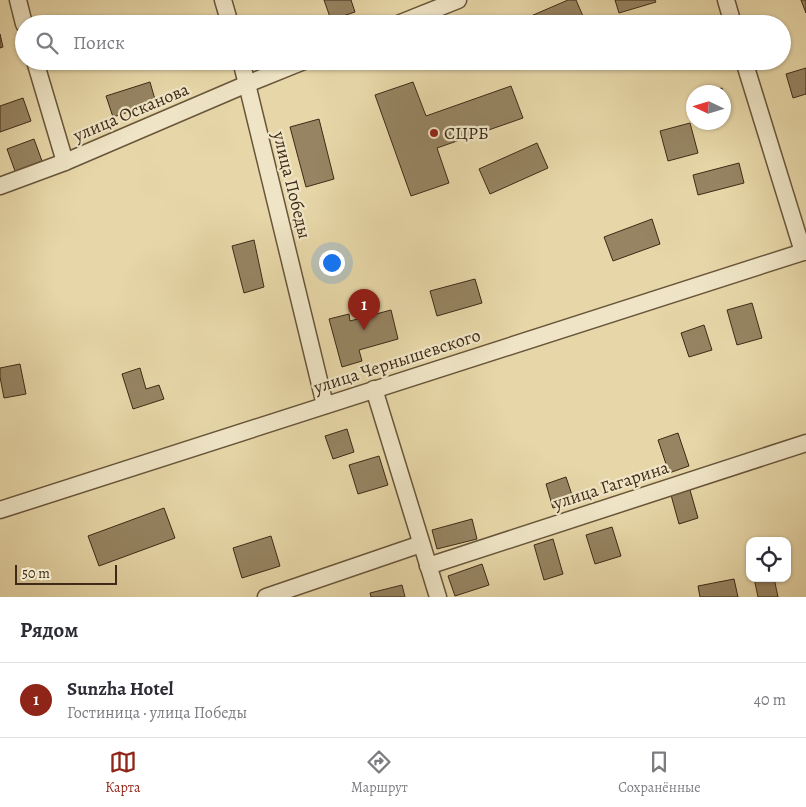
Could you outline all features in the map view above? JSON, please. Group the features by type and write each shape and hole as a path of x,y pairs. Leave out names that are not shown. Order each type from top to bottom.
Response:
{"street":[{"path":"18,0 22,15"},
{"path":"222,0 227,15"},
{"path":"420,15 458,0"},
{"path":"726,0 730,15"},
{"path":"38,70 64,162"},
{"name":"улица Победы","path":"243,70 325,405"},
{"name":"улица Осканова","path":"0,186 64,162 282,70"},
{"path":"747,70 804,252"},
{"name":"улица Чернышевского","path":"0,510 804,252"},
{"path":"374,389 438,597"},
{"name":"улица Гагарина","path":"428,566 806,443"},
{"path":"266,597 421,544"}],"building":[{"path":"324,0 351,0 355,12 346,15 329,15"},
{"path":"568,0 576,0 583,15 533,15"},
{"path":"615,0 655,0 656,2 619,13"},
{"path":"801,0 806,0 806,13"},
{"path":"0,34 3,47 0,48"},
{"path":"806,68 806,94 793,98 786,74"},
{"path":"150,82 156,103 113,117 106,96"},
{"name":"СЦРБ","path":"413,82 426,116 511,86 523,118 437,148 449,183 411,196 375,95"},
{"path":"23,98 31,121 0,132 0,106"},
{"path":"319,119 334,179 306,187 290,127"},
{"path":"686,124 686,130 692,130 698,153 668,161 660,131"},
{"path":"34,139 42,161 15,171 7,149"},
{"path":"537,143 548,168 490,194 479,169"},
{"path":"739,163 744,183 698,195 693,175"},
{"path":"652,219 660,244 613,261 604,237"},
{"path":"254,240 264,287 244,293 232,246"},
{"path":"475,279 482,303 437,316 430,291"},
{"path":"752,303 762,338 737,345 727,310"},
{"path":"391,310 398,339 359,350 362,361 342,367 329,319 349,314 350,321"},
{"path":"704,325 712,350 689,357 681,333"},
{"path":"20,364 26,394 4,398 0,368"},
{"path":"140,368 146,389 159,385 164,399 133,409 122,374"},
{"path":"347,429 354,452 333,459 325,436"},
{"path":"678,433 689,466 669,473 658,440"},
{"path":"379,456 388,485 358,494 349,465"},
{"path":"566,477 574,501 553,508 546,484"},
{"path":"690,490 698,518 679,524 671,495"},
{"path":"164,508 175,538 99,566 88,536"},
{"path":"472,519 477,539 437,549 432,530"},
{"path":"612,527 621,556 595,564 586,535"},
{"path":"271,536 280,566 242,578 233,548"},
{"path":"553,539 563,574 544,580 534,545"},
{"path":"482,564 489,585 455,596 448,576"},
{"path":"734,579 738,597 700,597 698,586"},
{"path":"755,582 775,582 778,597 758,597"},
{"path":"402,585 405,597 371,597 370,593"}],"place":[{"name":"СЦРБ","path":"434,133"},
{"name":"Sunzha Hotel","path":"364,330"}]}
